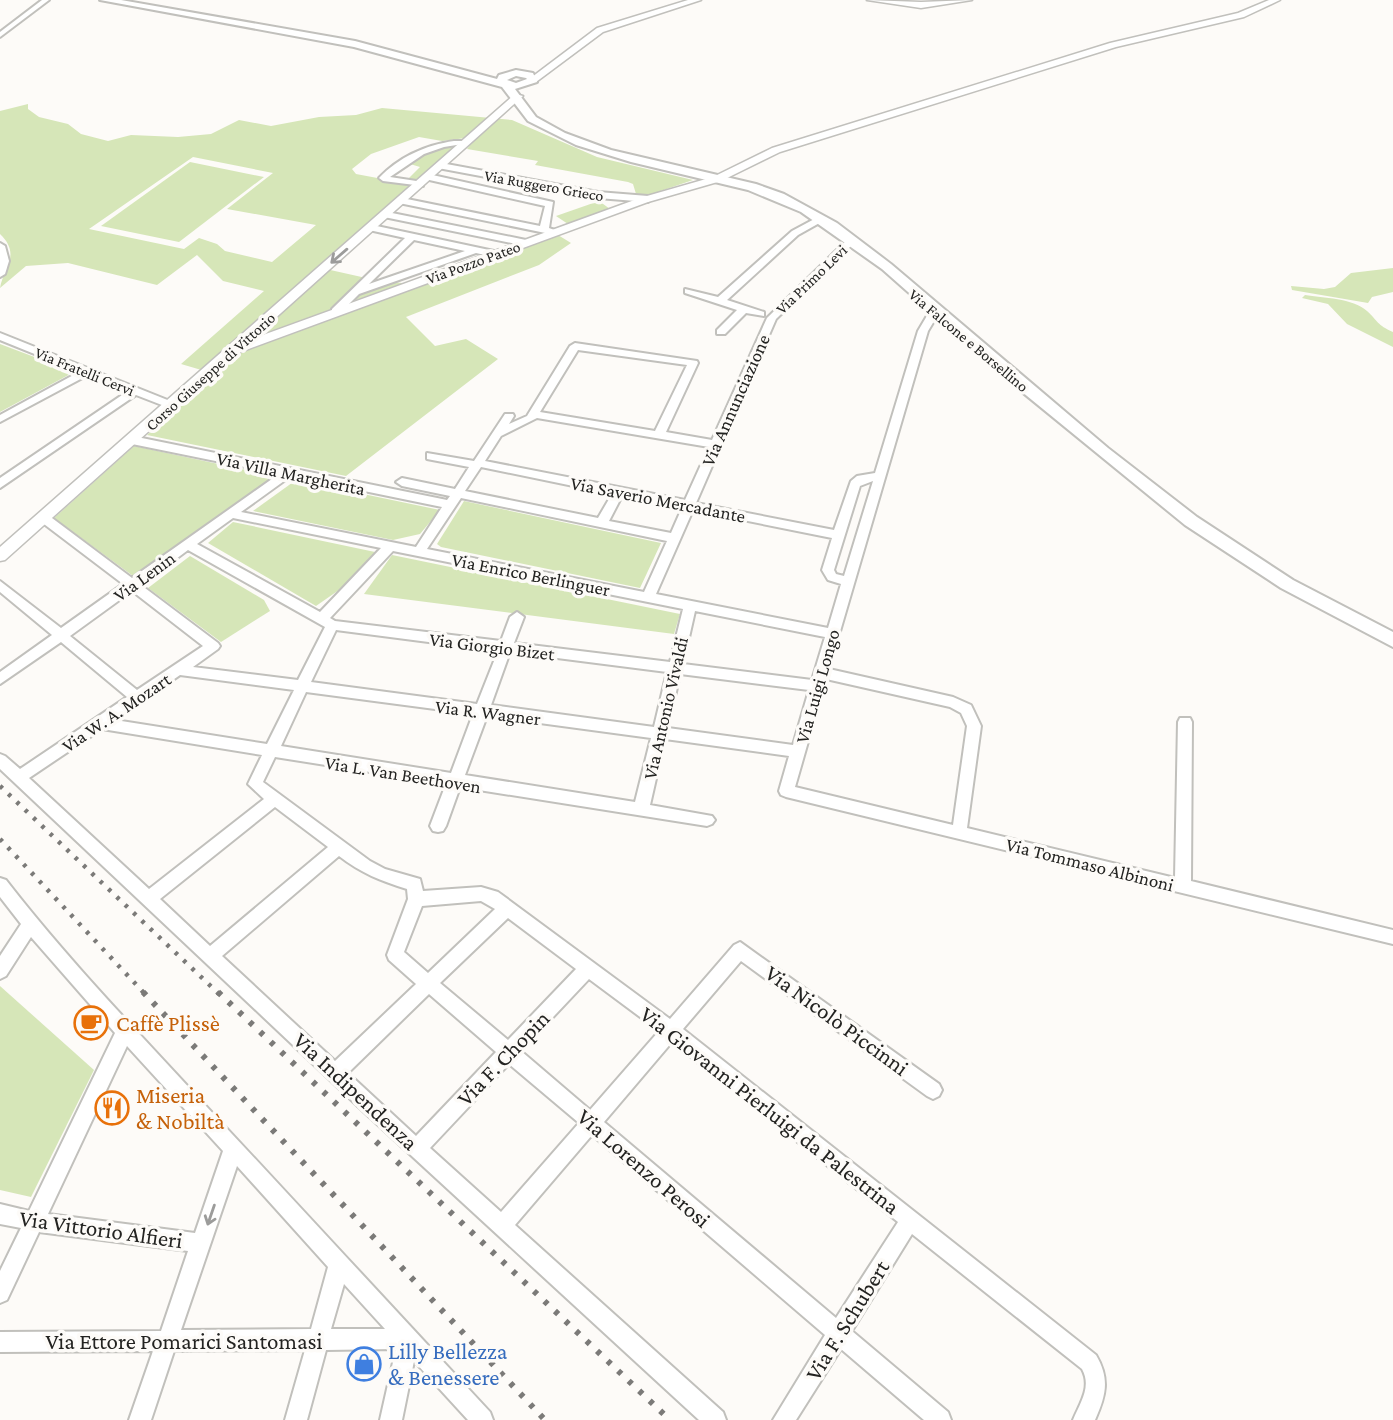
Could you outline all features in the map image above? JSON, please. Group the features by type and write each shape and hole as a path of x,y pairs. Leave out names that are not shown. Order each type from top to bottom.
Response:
{"main road":[{"path":"105,0 355,44 505,82 531,82"},
{"path":"505,82 522,73 529,75 531,82"},
{"name":"Via Falcone e Borsellino","path":"505,82 534,120 596,149 782,198 820,219 851,241 1115,463 1178,512 1254,564 1393,640"},
{"path":"519,98 531,82"}],"street":[{"path":"0,35 46,0"},
{"path":"531,82 600,30 697,0"},
{"path":"871,0 921,5 968,0"},
{"name":"Via Pozzo Pateo","path":"232,351 526,243 549,231 717,179 755,159 798,143 1113,46 1241,15 1276,0"},
{"path":"522,73 557,61"},
{"name":"Corso Giuseppe di Vittorio","path":"0,556 519,98"},
{"path":"402,201 549,231 550,204 424,181 383,178 400,163 451,143 466,143"},
{"name":"Via Ruggero Grieco","path":"441,166 598,195 648,199"},
{"path":"387,215 526,243"},
{"path":"720,302 795,233 820,219"},
{"path":"372,228 494,254"},
{"path":"336,311 412,236"},
{"name":"Via Primo Levi","path":"766,316 851,241"},
{"path":"0,246 4,261 0,274"},
{"name":"Via Pozzo Pateo","path":"355,292 475,250"},
{"path":"688,291 766,316"},
{"path":"721,332 744,309"},
{"name":"Via Luigi Longo","path":"786,791 923,331 935,311"},
{"name":"Via Annunciazione","path":"649,598 766,316"},
{"name":"Via Fratelli Cervi","path":"0,336 171,405"},
{"path":"497,434 533,414 575,346 693,363 659,435"},
{"path":"0,419 87,372"},
{"path":"0,484 135,391"},
{"path":"533,414 715,444"},
{"path":"419,552 509,416"},
{"name":"Via Villa Margherita","path":"132,440 450,505"},
{"name":"Via Saverio Mercadante","path":"431,456 839,535"},
{"name":"Via Lenin","path":"0,679 289,472"},
{"path":"848,581 828,573 855,484 862,479 878,476"},
{"path":"402,482 674,538"},
{"path":"601,523 619,491"},
{"name":"Via Enrico Berlinguer","path":"231,514 832,635"},
{"path":"44,518 132,585"},
{"name":"Via Giorgio Bizet","path":"188,545 326,623 675,668 818,679 953,702 966,709 974,726 959,832"},
{"path":"390,546 326,623 302,688 255,784 372,871 410,881 416,888 416,899"},
{"path":"0,585 137,698"},
{"name":"Via W. A. Mozart","path":"20,777 214,646 132,585"},
{"name":"Via Antonio Vivaldi","path":"641,810 690,606"},
{"path":"438,826 457,783 517,617"},
{"name":"Via R. Wagner","path":"178,670 482,712 797,751"},
{"path":"1183,887 1185,722"},
{"name":"Via L. Van Beethoven","path":"99,723 457,783 707,820"},
{"name":"Via Indipendenza","path":"0,760 335,1073 715,1420"},
{"name":"Via Tommaso Albinoni","path":"786,791 1393,937"},
{"path":"150,898 275,799"},
{"path":"211,955 339,847"},
{"path":"0,885 30,924 125,1031 482,1420"},
{"name":"Via Giovanni Pierluigi da Palestrina","path":"416,899 481,894 492,897 671,1030 1089,1362 1098,1379 1098,1388 1084,1420"},
{"name":"Via Lorenzo Perosi","path":"416,899 394,955 940,1420"},
{"path":"335,1073 507,908"},
{"path":"0,971 30,924"},
{"name":"Via Nicolò Piccinni","path":"671,1030 740,950 933,1090"},
{"name":"Via F. Chopin","path":"417,1148 588,969"},
{"path":"502,1226 671,1030"},
{"path":"0,1293 125,1031"},
{"path":"140,1420 233,1150"},
{"name":"Via Vittorio Alfieri","path":"0,1214 34,1223 201,1243"},
{"name":"Via F. Schubert","path":"785,1420 910,1220"},
{"path":"296,1420 339,1264"},
{"path":"391,1420 409,1339"},
{"name":"Via Ettore Pomarici Santomasi","path":"0,1342 409,1339"}],"green space":[{"path":"28,104 28,109 39,117 68,124 81,134 108,141 131,135 178,137 211,134 239,120 271,126 319,117 356,115 382,108 512,120 597,157 693,180 643,197 636,194 633,184 628,182 535,165 538,161 467,149 474,140 466,138 442,141 419,137 371,154 352,169 356,174 404,183 420,167 410,164 413,159 450,145 456,147 317,267 375,280 420,285 558,235 571,243 539,265 406,317 435,346 466,339 498,359 346,476 147,435 215,374 181,364 264,291 223,281 197,255 157,285 68,263 26,266 0,288 9,262 10,249 0,234 0,111","holes":["193,157 273,173 227,209 316,225 272,262 225,251 217,244 199,238 184,249 89,229"]},
{"path":"190,162 264,177 179,242 101,226"},
{"path":"599,201 610,209 568,224 556,216"},
{"path":"1393,268 1393,292 1372,297 1368,303 1292,290 1291,286 1324,289 1335,287 1351,273"},
{"path":"1305,295 1346,301 1361,307 1393,332 1393,347 1347,324 1328,304 1302,298"},
{"path":"0,344 74,372 0,412"},
{"path":"134,446 275,476 133,576 54,518"},
{"path":"296,480 440,510 420,534 393,540 253,511"},
{"path":"464,501 661,543 640,588 441,547 437,544"},
{"path":"233,522 375,552 339,590 316,606 208,543"},
{"path":"392,555 680,614 674,634 364,594"},
{"path":"190,556 264,600 270,611 221,642 148,588"},
{"path":"0,986 94,1070 31,1197 0,1190"}],"railway":[{"path":"0,786 219,994"},
{"path":"0,839 145,994"},
{"path":"143,992 545,1420"},
{"path":"218,992 670,1420"}],"place":[{"name":"Caffè Plissè","path":"91,1023"},
{"name":"Miseria & Nobiltà","path":"112,1108"},
{"name":"Lilly Bellezza & Benessere","path":"364,1364"}]}
